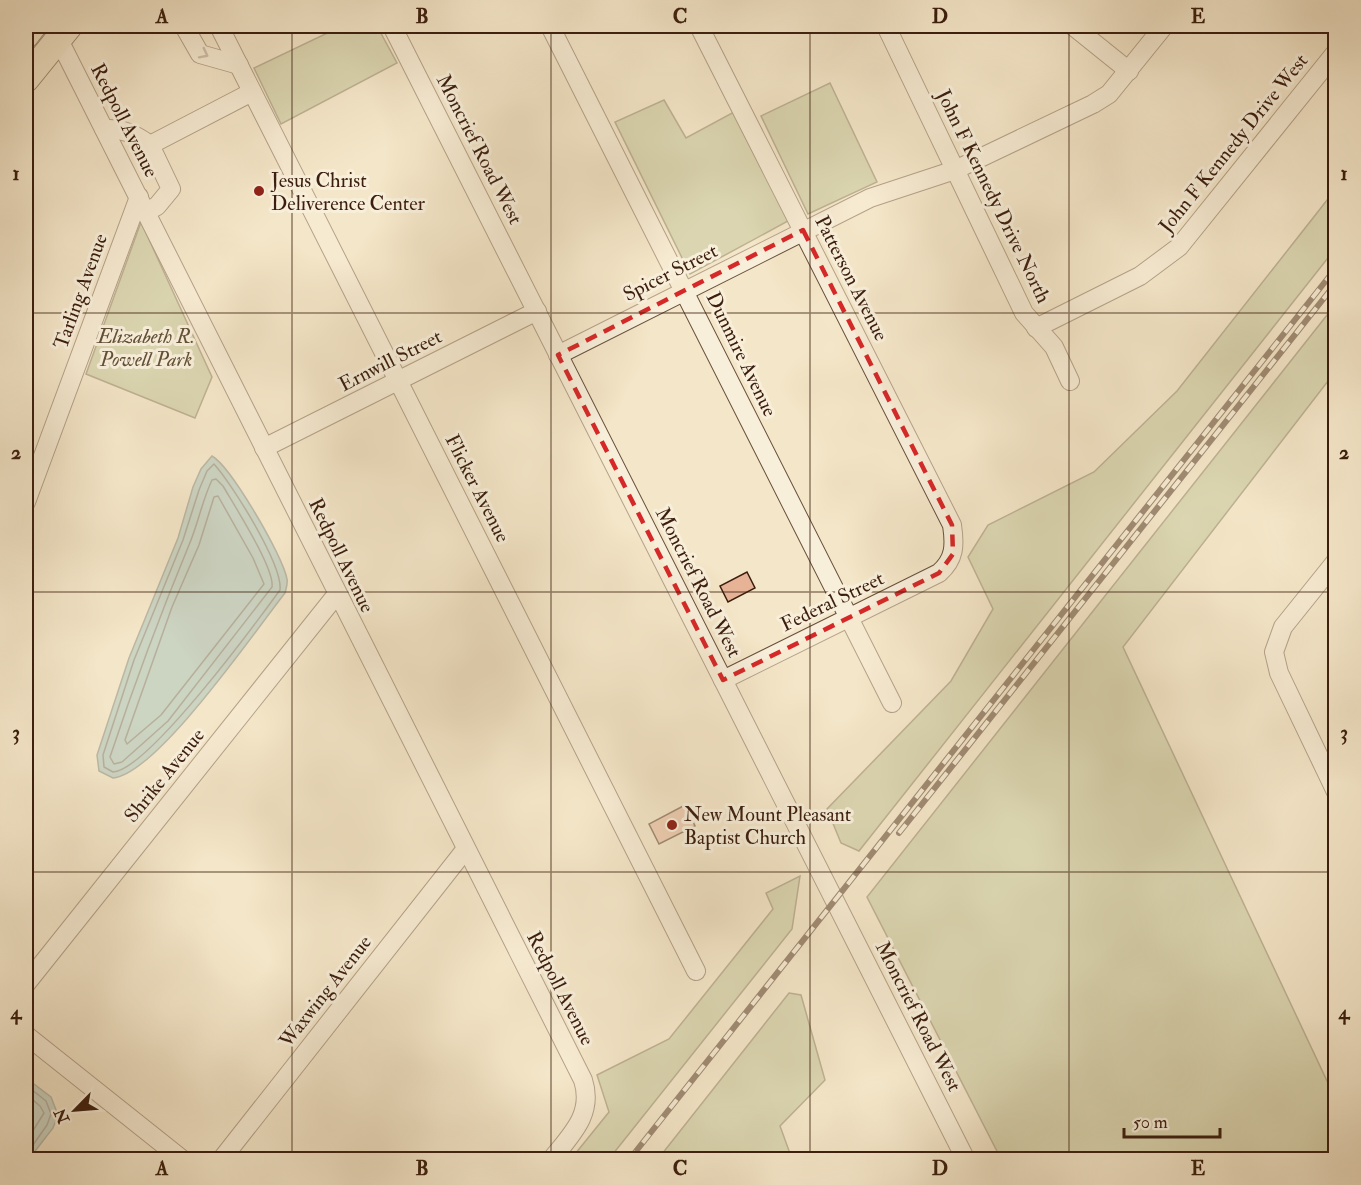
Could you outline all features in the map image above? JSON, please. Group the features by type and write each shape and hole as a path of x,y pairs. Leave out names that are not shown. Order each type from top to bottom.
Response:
{"highway":[{"path":"26,35 33,26"},
{"path":"26,79 60,30"}],"street":[{"path":"184,26 200,54 239,65"},
{"name":"Flicker Avenue","path":"219,26 696,970"},
{"name":"Dunmire Avenue","path":"550,26 892,703"},
{"name":"Patterson Avenue","path":"699,26 952,525 953,554"},
{"name":"John F Kennedy Drive North","path":"886,26 1024,313 1054,347 1070,381"},
{"path":"1073,26 1128,71"},
{"name":"Spicer Street","path":"558,355 870,198 956,170 1102,99 1164,26"},
{"name":"Moncrief Road West","path":"395,27 558,355 966,1160"},
{"name":"Redpoll Avenue","path":"60,30 104,129 465,850 583,1080 587,1092 586,1105 578,1126 550,1160"},
{"name":"John F Kennedy Drive West","path":"1036,328 1140,276 1179,247 1335,52"},
{"path":"150,145 252,92"},
{"path":"104,129 118,128 134,134 150,145 171,189 157,206 142,205"},
{"name":"Tarling Avenue","path":"26,502 142,205"},
{"name":"Ernwill Street","path":"264,448 537,311"},
{"name":"Federal Street","path":"723,680 939,573 947,566 953,554"},
{"path":"1335,561 1277,638 1274,652 1279,674 1335,792"},
{"name":"Shrike Avenue","path":"26,984 337,594"},
{"name":"Waxwing Avenue","path":"221,1160 465,850"},
{"path":"26,1035 183,1160"}],"highlighted area":[{"path":"803,230 952,525 953,554 939,573 723,680 558,355"}],"green space":[{"path":"342,26 377,26 397,63 281,124 254,68"},
{"path":"830,83 877,182 808,214 761,116"},
{"path":"664,100 686,138 734,112 788,221 690,274 615,122"},
{"path":"1335,190 1335,249 859,851 841,843 827,809 951,681 993,609 968,557 988,525 1094,472 1177,391"},
{"name":"Elizabeth R. Powell Park","path":"141,222 212,377 195,418 86,374"},
{"path":"1335,305 1335,372 1123,647 1335,1098 1335,1159 1001,1159 867,897"},
{"path":"800,876 792,929 609,1159 571,1159 609,1112 597,1075 669,1039 773,909 766,893"},
{"path":"789,993 801,995 825,1080 780,1126 792,1159 658,1159"}],"water":[{"path":"212,456 231,477 267,533 287,579 285,593 179,728 154,753 132,770 113,778 99,771 97,755 129,658 178,538 193,487 201,469"},
{"path":"26,1078 51,1097 58,1115 53,1128 29,1159 26,1159"}],"building":[{"path":"747,572 755,588 728,602 720,586"},
{"name":"New Mount Pleasant Baptist Church","path":"685,805 695,826 659,844 649,824"}],"railway":[{"path":"629,1160 1336,268"},
{"path":"899,833 1336,283"}],"place":[{"name":"Jesus Christ Deliverence Center","path":"259,191"},
{"name":"New Mount Pleasant Baptist Church","path":"672,825"}]}
